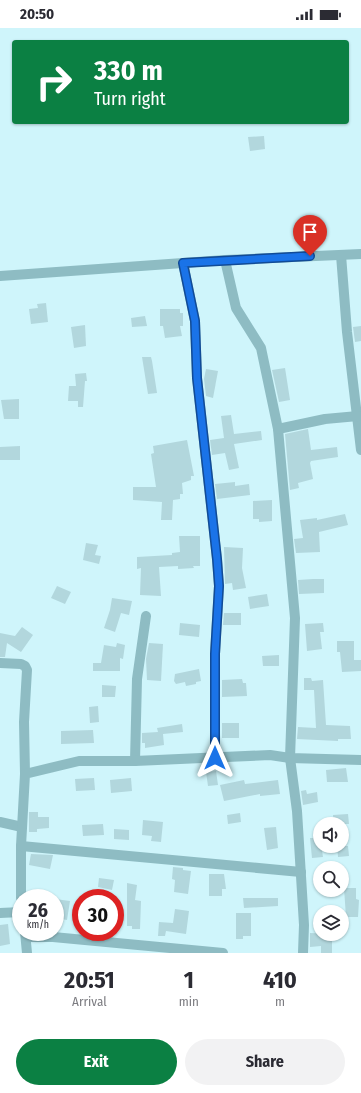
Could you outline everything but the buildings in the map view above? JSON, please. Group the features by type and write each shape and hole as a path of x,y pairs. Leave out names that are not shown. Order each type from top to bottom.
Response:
{"street":[{"path":"0,276 225,260 361,254"},
{"path":"340,255 347,332 361,450"},
{"path":"225,260 236,308 261,348 278,429 295,618 290,758 297,811 304,925 303,953"},
{"path":"183,263 195,321 197,378 219,586 215,654 215,758"},
{"path":"278,429 325,419 358,416"},
{"path":"135,761 137,679 146,616"},
{"path":"0,663 21,664 25,666 26,670 24,722 25,774 21,846 21,889"},
{"path":"25,774 78,762 270,755 290,758 361,760"},
{"path":"0,822 22,828"},
{"path":"21,846 301,872"},
{"path":"0,913 12,912"},
{"path":"64,938 223,953"},
{"path":"26,941 27,953"}],"route":[{"path":"215,758 215,654 219,586 197,378 195,321 183,263 310,256"}]}
